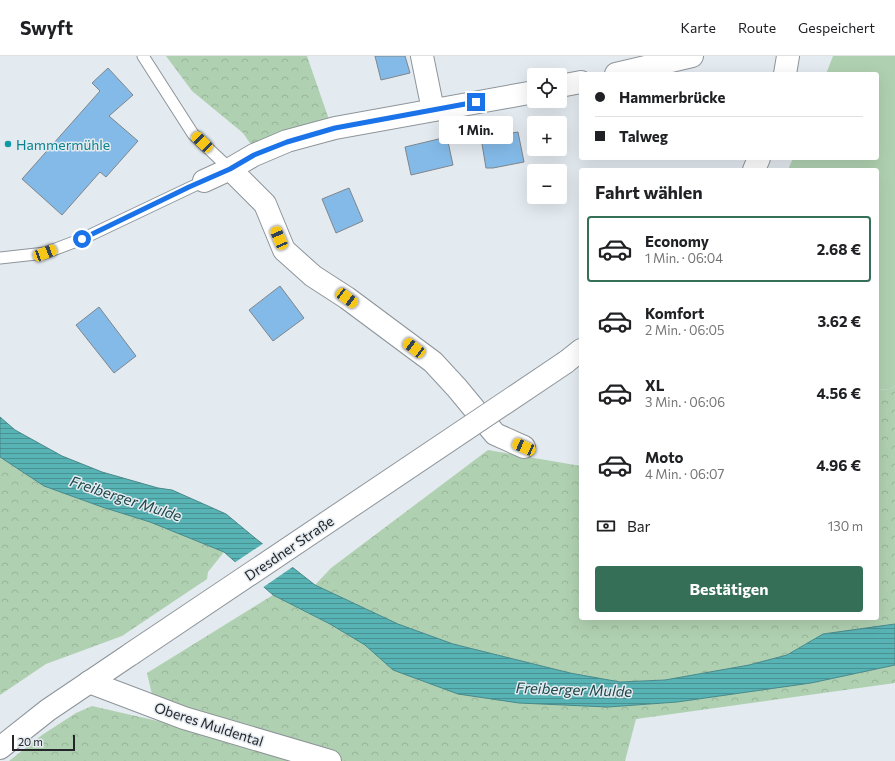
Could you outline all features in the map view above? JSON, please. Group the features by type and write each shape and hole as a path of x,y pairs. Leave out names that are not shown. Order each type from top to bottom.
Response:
{"street":[{"path":"422,56 433,110"},
{"path":"624,72 669,60 692,56"},
{"path":"567,85 579,82"},
{"path":"204,181 230,169 254,155 301,138 335,128 527,93"},
{"path":"230,169 265,204 284,250 313,276 347,298 433,362 457,388 494,434 524,447"},
{"name":"Dresdner Straße","path":"0,748 48,710 573,356"},
{"name":"Oberes Muldental","path":"89,682 184,718 330,761"}],"lane":[{"path":"144,56 193,134 230,169"},
{"path":"0,258 45,253 82,239 204,181"}],"green space":[{"path":"166,56 307,56 336,140 260,158 243,133 192,91"},
{"path":"833,56 895,56 895,386 890,389 879,390 879,168 789,168 792,160 879,160 879,72 827,72"},
{"path":"895,386 895,624 823,634 787,655 749,665 665,680 620,682 570,673 453,644 398,624 315,585 331,568 488,450 579,466 579,620 879,620 879,390 890,389"},
{"path":"0,457 44,486 102,507 150,522 224,552 208,572 207,579 122,636 46,664 0,695"},
{"path":"273,595 330,624 365,645 393,670 608,707 677,702 811,683 895,665 895,683 636,719 625,761 9,761 42,735 76,713 92,706 175,725 153,699 147,673"}],"water":[{"name":"Freiberger Mulde","path":"0,417 15,430 62,456 102,472 158,488 172,490 226,514 315,585 398,624 453,644 570,673 620,682 665,680 749,665 787,655 823,634 895,624 895,665 811,683 677,702 608,707 519,703 458,694 393,670 365,645 330,624 273,595 224,552 150,522 102,507 44,486 0,457"}],"pier":[{"path":"264,543 294,566 262,588 234,563"}],"building":[{"path":"375,56 405,56 410,73 381,80"},
{"path":"108,68 133,95 109,116 138,141 106,177 100,172 62,215 22,179 100,91 92,83"},
{"path":"518,132 524,162 486,168 481,138"},
{"path":"447,137 453,165 411,175 405,147"},
{"path":"349,188 363,221 336,233 322,199"},
{"path":"280,286 304,318 273,341 249,310"},
{"path":"99,307 136,356 114,373 76,325"}],"place":[{"name":"Hammermühle","path":"8,144"}],"route":[{"path":"82,239 189,187 230,169 254,155 287,142 335,128 476,102"}]}
